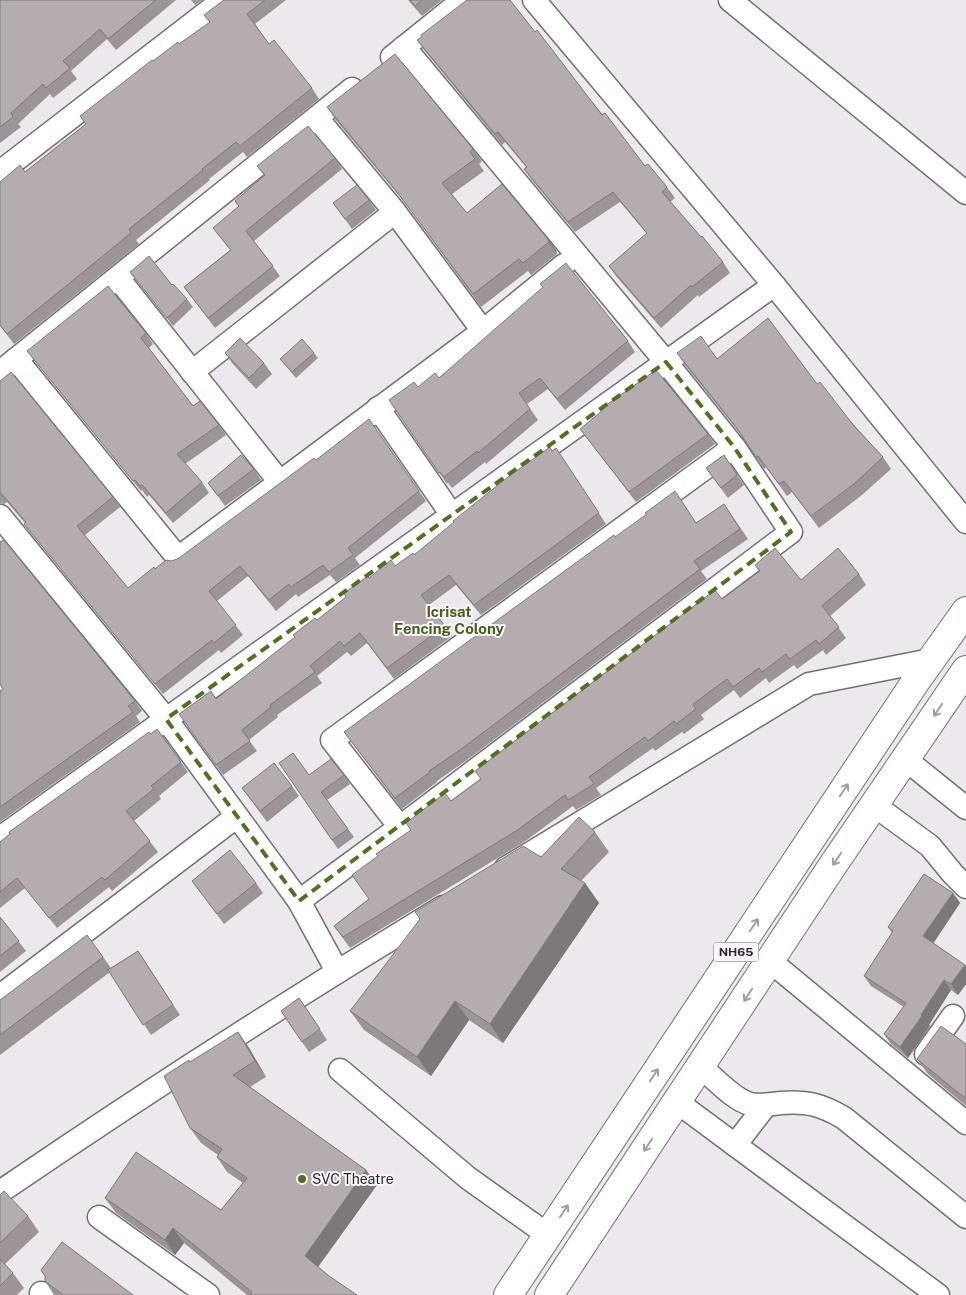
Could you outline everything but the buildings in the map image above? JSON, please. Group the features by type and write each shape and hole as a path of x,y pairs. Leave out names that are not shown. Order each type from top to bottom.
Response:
{"highway":[{"name":"NH65","path":"508,1295 966,611"},
{"name":"NH65","path":"549,1295 874,805 966,670"},
{"path":"584,1182 612,1200"}],"street":[{"path":"0,172 223,0"},
{"path":"463,0 8,366 178,558 483,331 577,255"},
{"path":"534,0 774,285 966,522"},
{"path":"730,0 966,193"},
{"path":"299,901 791,532 734,447 666,362 404,47"},
{"path":"317,118 395,212 483,331"},
{"path":"192,372 395,212"},
{"path":"118,278 279,482"},
{"path":"0,838 774,285"},
{"path":"378,408 452,515"},
{"path":"400,827 332,740 734,447"},
{"path":"3,525 166,719 299,901 337,971"},
{"path":"489,879 809,684 932,660"},
{"path":"905,759 966,808"},
{"path":"874,805 930,846 952,874 966,887"},
{"path":"0,996 236,817"},
{"path":"0,1192 111,1117 337,971 464,894"},
{"path":"770,961 966,1123"},
{"path":"910,1077 953,1016"},
{"path":"701,1067 740,1100 752,1104 805,1104 827,1108 844,1118 966,1217"},
{"path":"340,1070 468,1178 548,1235"},
{"path":"677,1102 938,1295"},
{"path":"735,1145 766,1105"},
{"path":"99,1217 208,1295"}],"highlighted area":[{"path":"666,362 734,447 791,532 299,901 166,719"}],"place":[{"name":"SVC Theatre","path":"302,1179"}],"district":[{"name":"Icrisat Fencing Colony","path":"449,620"}]}
